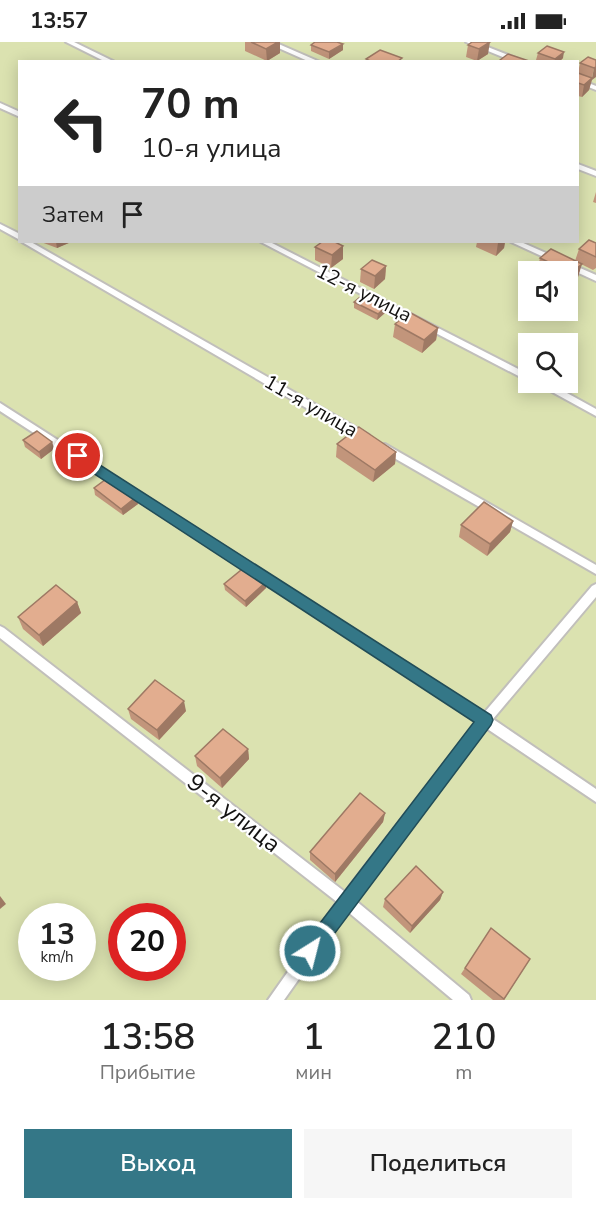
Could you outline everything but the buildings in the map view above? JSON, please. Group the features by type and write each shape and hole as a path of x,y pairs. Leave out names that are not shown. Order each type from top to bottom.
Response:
{"lane":[{"path":"69,42 108,60"},
{"path":"268,42 312,60"},
{"path":"470,42 518,60"},
{"path":"579,81 596,88"},
{"path":"0,105 18,114"},
{"path":"579,166 596,174"},
{"path":"0,226 18,237"},
{"name":"11-я улица","path":"28,243 596,570"},
{"name":"12-я улица","path":"267,243 518,373"},
{"path":"517,243 596,278"},
{"path":"559,393 596,413"},
{"path":"0,406 485,720 596,796"},
{"path":"275,1000 346,901 485,720 596,590"},
{"name":"9-я улица","path":"0,631 346,901 464,1000"}],"green space":[{"path":"0,42 596,42 596,1000 0,1000"}],"route":[{"path":"78,456 485,720 310,951"}]}
